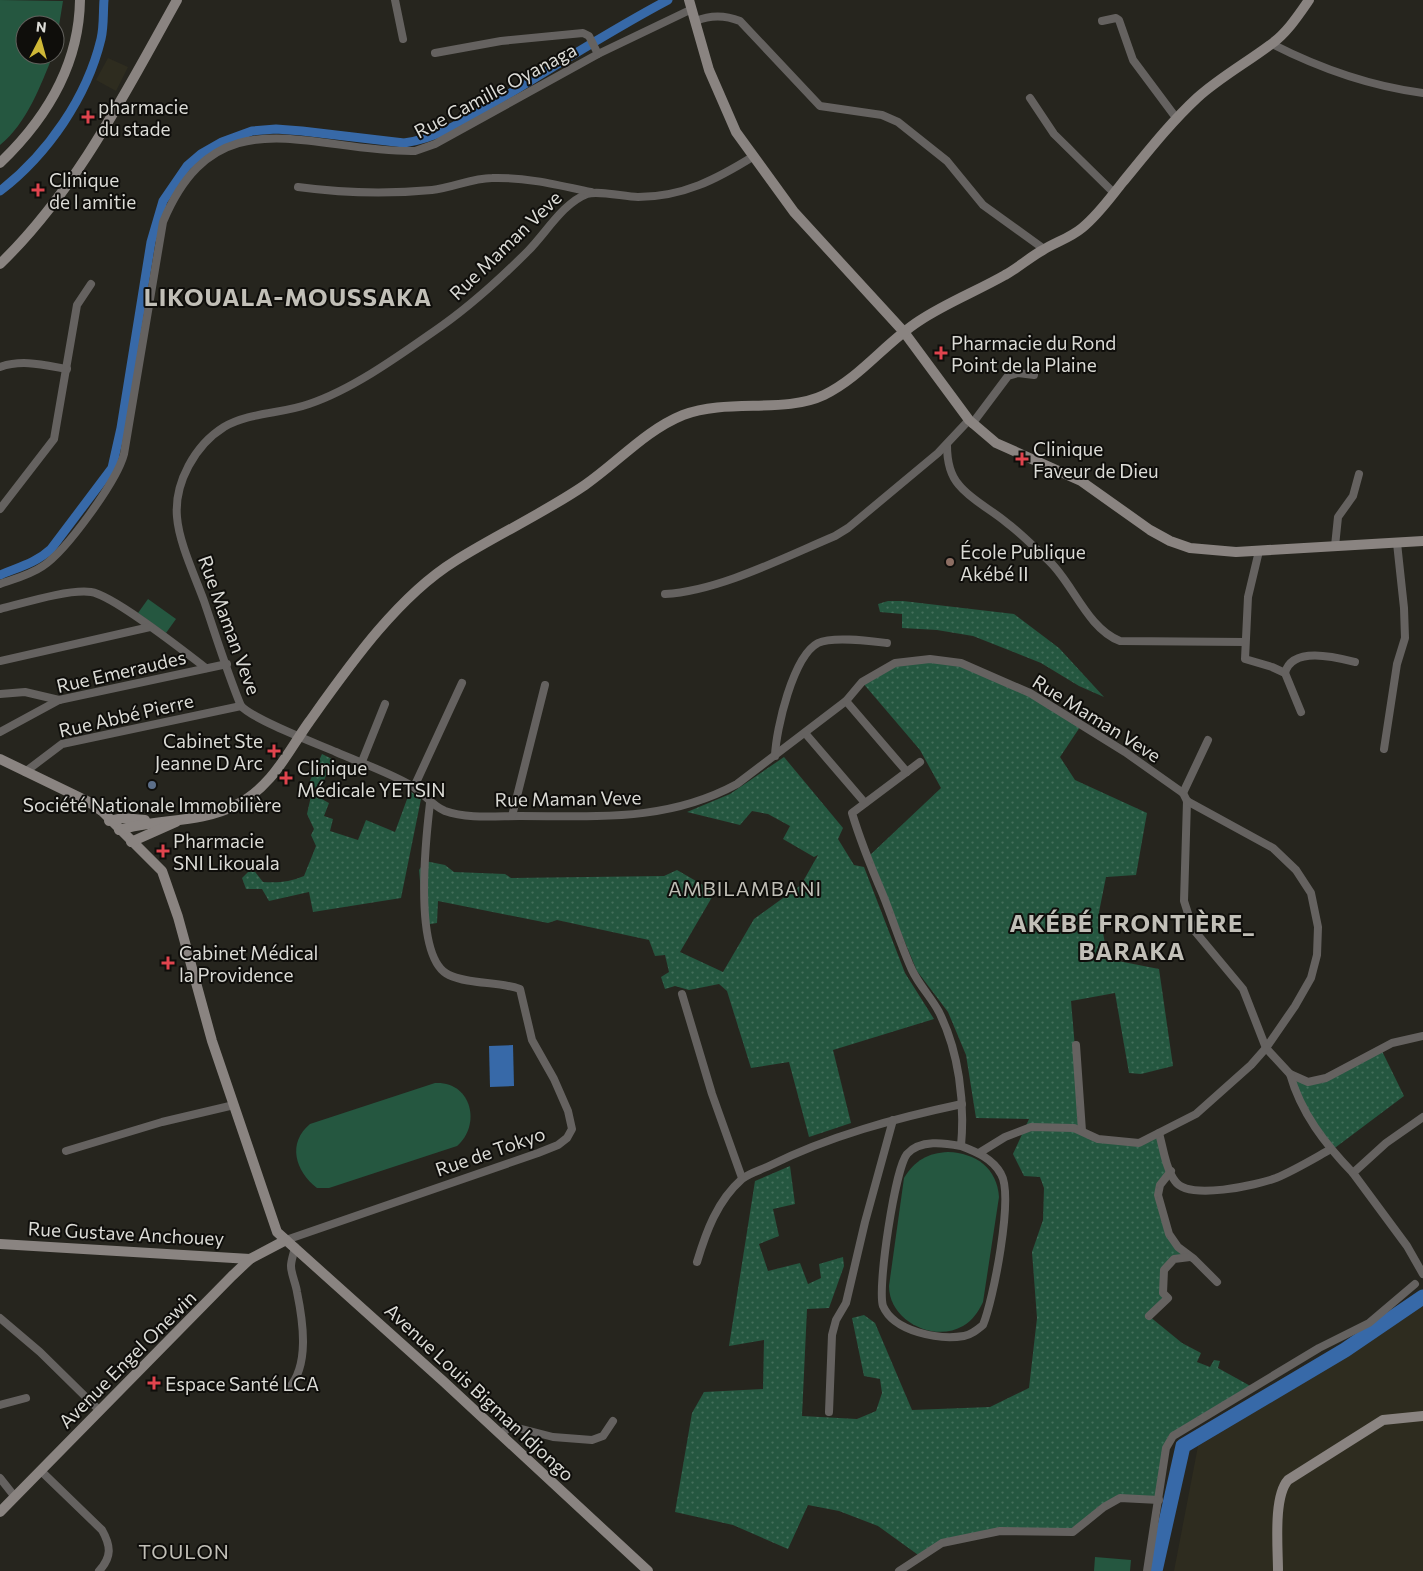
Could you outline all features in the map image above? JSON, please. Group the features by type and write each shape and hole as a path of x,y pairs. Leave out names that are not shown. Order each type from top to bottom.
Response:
{"main road":[{"path":"0,163 30,133 58,89 73,51 80,0"},
{"path":"0,264 48,210 84,161 128,90 177,0"},
{"path":"119,830 161,825 181,819 208,816 236,805 254,794 273,777 337,684 385,625 430,578 574,492 671,421 699,410 750,404 791,403 822,396 847,380 904,332 926,317 1010,273 1044,249 1062,241 1084,227 1177,119 1210,87 1272,44 1295,20 1309,0"},
{"path":"690,2 709,70 736,132 794,212 904,332 970,422 996,443 1081,480 1150,530 1170,541 1190,548 1213,551 1259,551 1423,541"},
{"path":"0,760 89,802 103,812 109,821 131,842 142,848 161,825"},
{"path":"109,821 127,818 161,825"},
{"path":"131,842 161,825"},
{"name":"Avenue Louis Bigman Idjongo","path":"142,848 162,871 169,889 200,1002 277,1232 648,1571"},
{"name":"Avenue Engel Onewin","path":"0,1512 250,1258 286,1240"},
{"name":"Rue Gustave Anchouey","path":"0,1244 250,1258"},
{"path":"1278,1571 1281,1487 1288,1480 1383,1420 1423,1416"}],"street":[{"path":"395,0 403,39"},
{"name":"Rue Camille Oyanaga","path":"0,584 35,571 54,557 117,474 124,454 163,222 173,198 195,170 229,146 258,138 292,138 415,151 453,135 595,47 690,2"},
{"path":"696,21 706,17 724,16 740,21 820,106 882,115 898,122 947,161 983,205 1044,249"},
{"path":"1102,21 1116,18 1119,20 1133,60 1177,119"},
{"path":"435,53 501,41 583,33 589,36 595,47"},
{"path":"1272,44 1310,63 1349,77 1371,84 1423,93"},
{"path":"1030,98 1054,134 1114,193"},
{"name":"Rue Maman Veve","path":"754,156 709,183 677,193 639,197 591,192 577,198 496,280 432,333 381,366 321,400 296,408 237,421 214,434 200,449 190,463 181,483 177,518 195,577 241,706 249,713 300,737 414,787 430,802 444,810 457,814 512,816 634,815 672,810 720,793 737,784 846,701 862,682 896,663 930,659 962,663 1019,688 1049,704 1183,793 1187,801"},
{"path":"298,186 341,191 431,190 490,178 502,178 535,180 591,192"},
{"path":"0,509 54,439 77,305 91,284"},
{"path":"0,367 14,362 26,362 67,369"},
{"path":"666,594 685,592 737,576 835,536 848,528 947,446 970,422 1008,376 1018,373 1034,375"},
{"path":"947,446 953,478 960,486 1009,524 1050,562 1065,580 1078,602 1102,629 1115,640 1245,642"},
{"path":"1335,546 1339,513 1353,496 1359,474"},
{"path":"1384,749 1398,664 1405,638 1404,608 1397,543"},
{"path":"1259,551 1248,597 1245,642 1246,661 1267,665 1285,673 1301,712"},
{"path":"0,609 66,594 90,592 106,597 206,668"},
{"path":"0,661 150,627"},
{"path":"775,756 775,743 786,702 798,668 812,648 819,642 842,640 887,642"},
{"path":"1285,673 1292,661 1311,656 1331,656 1356,662"},
{"name":"Rue Emeraudes","path":"0,732 59,700 226,664"},
{"path":"414,787 462,683"},
{"path":"512,816 545,685"},
{"path":"0,694 25,692 59,700"},
{"path":"846,701 906,772"},
{"path":"361,764 385,704"},
{"name":"Rue Abbé Pierre","path":"25,772 62,744 241,706"},
{"path":"805,732 864,802"},
{"path":"1183,793 1208,740"},
{"path":"920,762 864,802 852,813 864,853 913,971 929,995 946,1028 960,1085 962,1104 961,1146"},
{"path":"979,1153 1005,1137 1031,1127 1074,1128 1082,1130 1098,1140 1139,1143 1159,1134 1203,1109 1251,1065 1266,1048 1295,1006 1315,967 1318,927 1311,893 1296,870 1273,848 1187,801 1183,868 1184,901 1186,912 1198,938 1243,989 1266,1048 1290,1074 1303,1108 1331,1149 1353,1172 1407,1246 1423,1274"},
{"name":"Rue de Tokyo","path":"286,1240 538,1153 558,1145 567,1138 572,1129 568,1111 554,1079 532,1040 520,989 449,975 437,965 432,956 425,927 424,910 426,839 430,802"},
{"path":"682,994 712,1094 742,1178"},
{"path":"1290,1074 1308,1082 1326,1078 1392,1043 1423,1036"},
{"path":"1076,1045 1082,1130"},
{"path":"697,1262 708,1227 720,1205 742,1178 792,1154 893,1120 962,1104"},
{"path":"66,1152 162,1122 234,1105"},
{"path":"1353,1172 1386,1142 1423,1117"},
{"path":"829,1412 832,1335 836,1320 846,1303 865,1222 893,1120"},
{"path":"1159,1134 1174,1181 1182,1187 1215,1190 1246,1185 1276,1177 1331,1149"},
{"path":"938,1142 961,1146 979,1153 991,1161 1001,1174 1006,1196 991,1299 983,1326 964,1336 930,1335 903,1326 887,1314 881,1299 894,1194 900,1166 908,1153 919,1146 938,1142"},
{"path":"1171,1171 1160,1185 1158,1195 1161,1212 1169,1234 1178,1248 1217,1282"},
{"path":"288,1389 298,1374 303,1338 300,1310 291,1267 295,1247"},
{"path":"1149,1316 1168,1298 1163,1293 1164,1270 1174,1260 1190,1258"},
{"path":"1147,1571 1166,1448 1173,1436 1319,1348 1369,1323 1415,1284"},
{"path":"0,1318 40,1352 100,1411"},
{"path":"0,1405 26,1398"},
{"path":"500,1434 510,1428 518,1428 553,1437 592,1440 603,1436 613,1421"},
{"path":"41,1471 76,1503 105,1535 110,1551 108,1560 99,1571"},
{"path":"0,1478 15,1497"},
{"path":"899,1571 942,1543 1000,1531 1074,1532 1120,1498 1159,1500"}],"shaded area":[{"path":"108,58 128,67 116,91 96,80"},
{"path":"1423,1306 1423,1571 1174,1571 1198,1446 1318,1374"}],"green space":[{"path":"0,0 63,1 61,15 15,15 15,65 49,65 32,104 18,126 0,145"},
{"path":"148,599 176,619 166,633 138,613"},
{"path":"888,601 903,601 1014,614 1059,648 1104,697 1079,686 1041,663 973,636 937,630 902,628 902,614 880,612 878,604"},
{"path":"930,659 961,663 1019,687 1080,727 1060,757 1075,780 1147,813 1136,875 1106,877 1099,912 1108,959 1159,969 1173,1066 1141,1074 1129,1073 1115,993 1071,1001 1082,1130 1098,1139 1139,1143 1159,1133 1171,1171 1158,1195 1169,1234 1190,1257 1174,1259 1162,1278 1168,1298 1149,1316 1182,1343 1201,1353 1197,1362 1210,1367 1214,1360 1220,1361 1218,1368 1254,1388 1173,1436 1166,1448 1159,1500 1120,1498 1073,1532 1000,1531 942,1543 921,1557 878,1526 839,1511 808,1505 788,1549 733,1525 675,1512 692,1413 704,1392 763,1389 764,1340 729,1346 755,1181 790,1166 795,1204 773,1209 779,1236 759,1244 768,1271 800,1263 808,1284 821,1278 819,1264 843,1257 844,1266 829,1308 807,1309 802,1416 857,1419 876,1411 882,1393 880,1379 864,1376 852,1318 864,1315 875,1323 912,1410 990,1407 1029,1388 1037,1318 1032,1252 1043,1220 1044,1188 1040,1177 1024,1176 1013,1154 1029,1119 976,1118 966,1055 948,1012 917,971 869,856 941,788 920,750 862,682 895,663"},
{"path":"322,754 332,759 318,797 329,803 324,816 333,819 330,831 358,840 366,820 395,832 410,791 421,799 401,898 313,912 309,892 269,901 262,889 246,889 242,878 252,868 263,882 284,882 304,876 316,846 311,835 314,829 307,814 313,787 309,783"},
{"path":"784,757 843,828 838,839 854,865 864,867 905,973 934,1019 833,1050 851,1123 809,1137 789,1062 751,1068 727,991 719,984 689,990 675,986 665,989 661,977 669,972 665,955 655,956 649,940 557,920 548,923 438,901 437,923 424,925 419,870 425,861 445,865 454,872 505,874 511,878 664,876 677,870 715,892 680,952 723,972 754,919 801,885 818,855 814,857 783,839 790,826 768,814 752,811 740,825 687,812 730,794"},
{"path":"1381,1049 1404,1096 1332,1150 1316,1128 1290,1074 1308,1082"},
{"path":"435,1083 447,1084 457,1089 464,1096 469,1106 471,1116 469,1127 465,1137 457,1146 329,1188 317,1188 303,1173 299,1165 296,1148 298,1140 310,1124"},
{"path":"948,1152 967,1155 983,1164 994,1178 999,1197 983,1302 967,1324 951,1331 939,1332 927,1330 905,1319 896,1309 891,1298 889,1286 904,1178 917,1162 934,1154"},
{"path":"1095,1557 1131,1560 1130,1571 1094,1571"}],"water":[{"path":"513,1045 514,1086 490,1087 489,1046"}],"waterway":[{"path":"0,191 34,160 76,103 95,61 101,39 104,0"},
{"path":"0,575 33,561 51,549 112,468 121,428 151,242 163,201 187,166 201,154 222,142 252,131 276,129 302,131 404,143 432,136 470,117 607,34 668,0"},
{"path":"1155,1571 1183,1446 1345,1350 1423,1297"}],"place":[{"name":"pharmacie du stade","path":"88,117"},
{"name":"Clinique de l amitie","path":"38,190"},
{"name":"Pharmacie du Rond Point de la Plaine","path":"941,353"},
{"name":"Clinique Faveur de Dieu","path":"1022,459"},
{"name":"École Publique Akébé II","path":"950,562"},
{"name":"Cabinet Ste Jeanne D Arc","path":"274,751"},
{"name":"Clinique Médicale YETSIN","path":"286,778"},
{"name":"Société Nationale Immobilière","path":"152,785"},
{"name":"Pharmacie SNI Likouala","path":"163,851"},
{"name":"Cabinet Médical la Providence","path":"168,963"},
{"name":"Espace Santé LCA","path":"154,1383"}],"district":[{"name":"LIKOUALA-MOUSSAKA","path":"288,296"},
{"name":"AMBILAMBANI","path":"745,888"},
{"name":"AKÉBÉ FRONTIÈRE_ BARAKA","path":"1132,936"},
{"name":"TOULON","path":"184,1551"}]}
